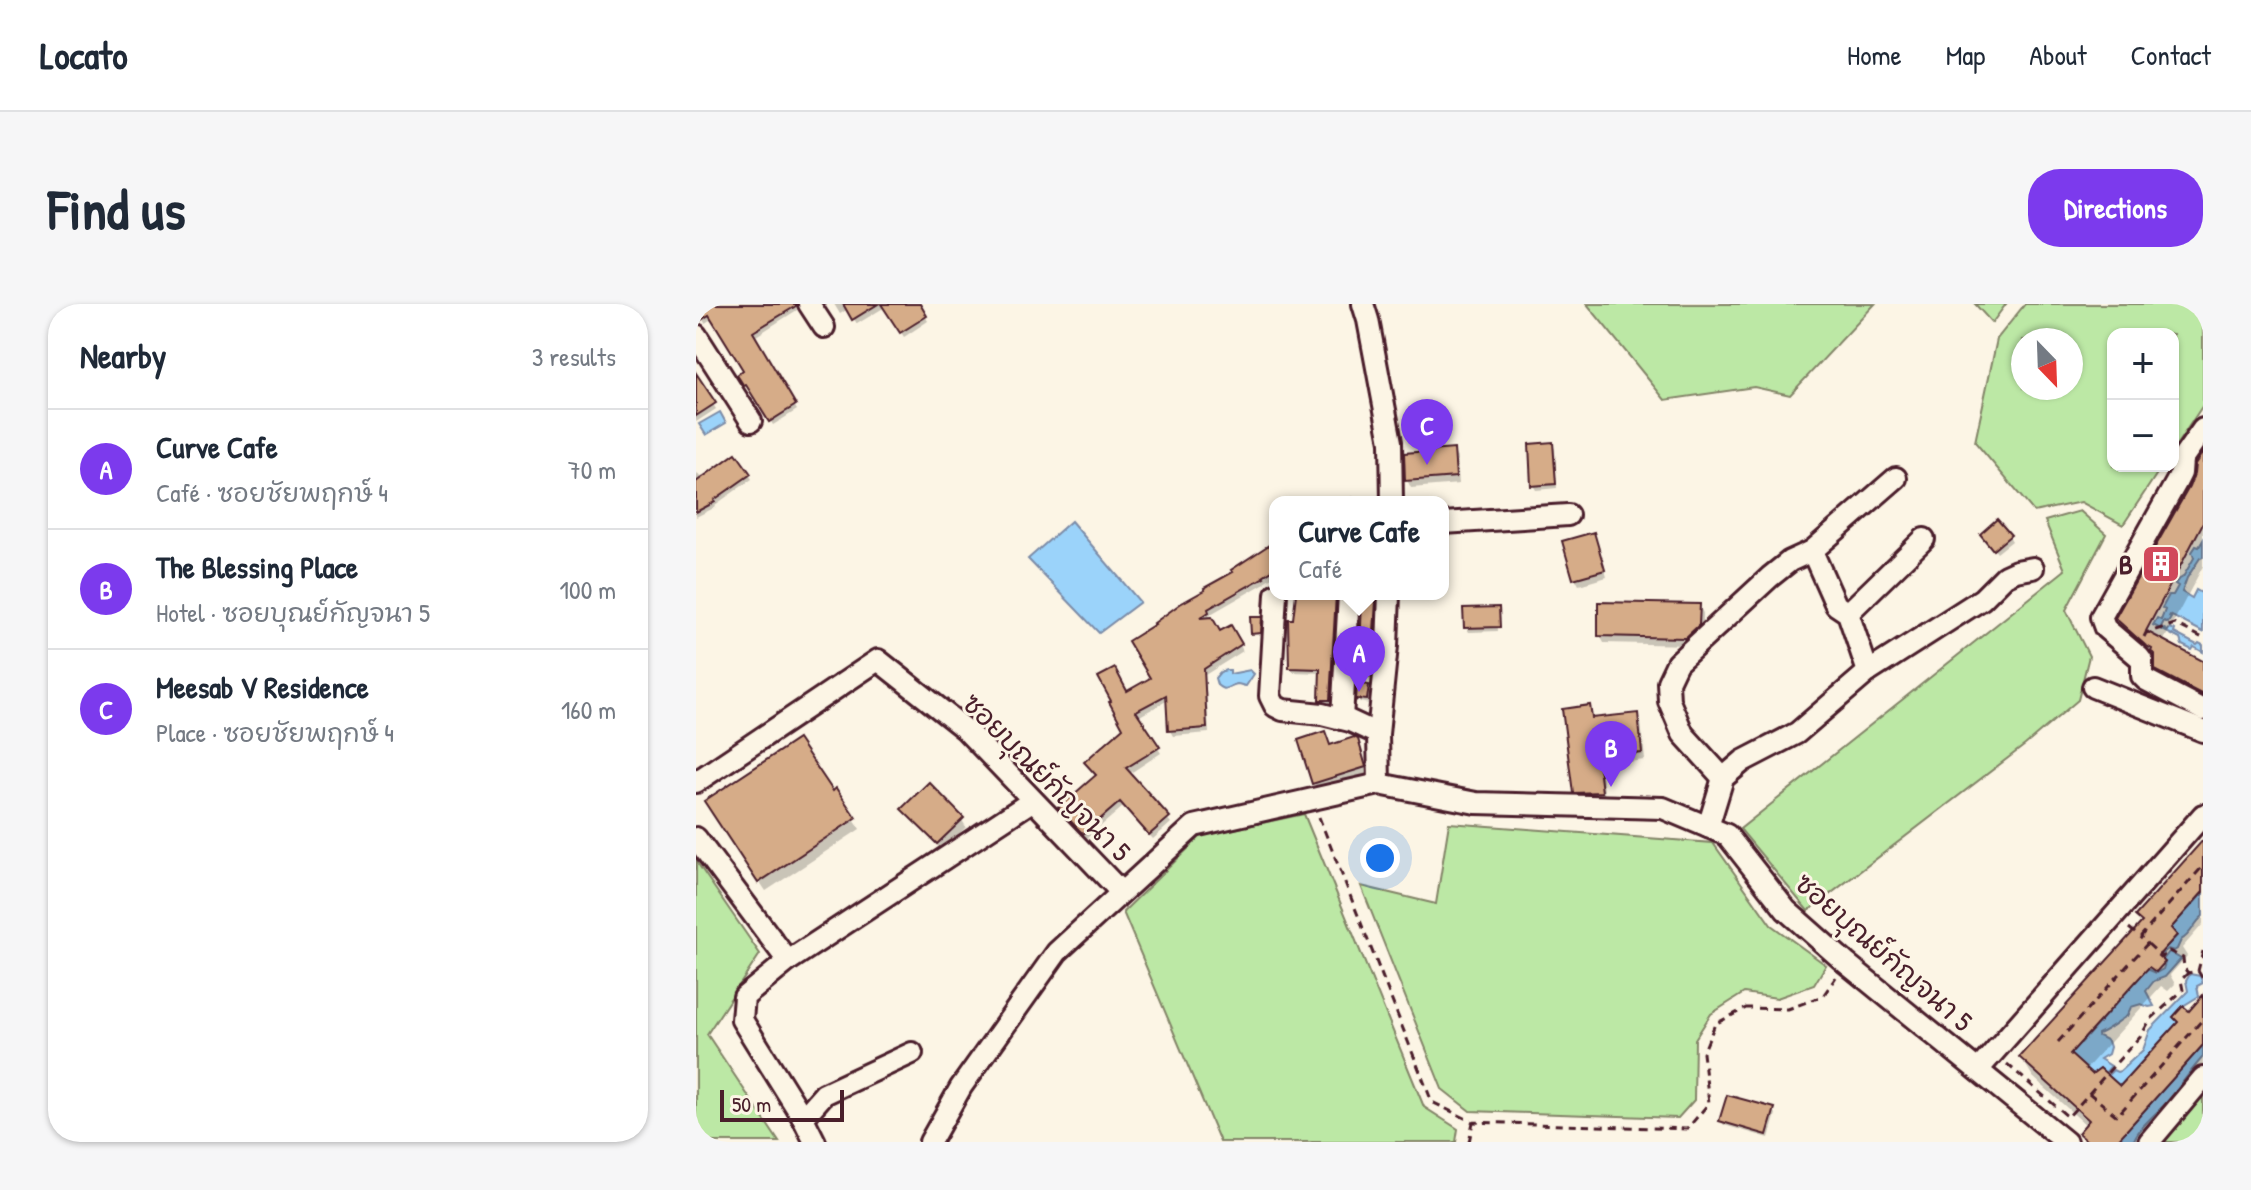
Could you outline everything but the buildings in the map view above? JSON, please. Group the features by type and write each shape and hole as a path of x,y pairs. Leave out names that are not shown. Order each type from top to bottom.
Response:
{"street":[{"path":"809,304 824,327"},
{"path":"1363,304 1391,442 1392,496"},
{"path":"696,335 751,421"},
{"path":"2183,723 2198,707 2146,680 2142,676 2142,661 2105,628 2101,617 2177,481 2182,459 2203,429"},
{"path":"1723,778 1683,734 1669,701 1668,682 1677,663 1790,561 1812,551 1896,478"},
{"path":"1449,523 1568,515"},
{"path":"1848,613 1924,539"},
{"path":"1812,551 1836,605 1848,613 1868,672"},
{"path":"1708,827 1723,778 1743,761 1797,733 1868,672 1982,599 2005,576 2033,568"},
{"path":"1276,600 1270,696 1275,706 1283,710 1342,719 1378,734"},
{"path":"1342,719 1349,600"},
{"path":"1379,784 1378,734 1389,600"},
{"name":"ซอยบุณย์กัญจนา 5","path":"696,782 878,660 965,729 1121,892"},
{"path":"2093,687 2203,731"},
{"name":"ซอยบุณย์กัญจนา 5","path":"930,1142 961,1087 1057,952 1194,826 1379,784 1476,803 1663,808 1727,835 1786,910 1846,963 2066,1142"},
{"path":"815,1142 742,1020 744,997 788,961 1032,801"},
{"path":"1978,1070 2203,815"},
{"path":"696,838 788,961"},
{"path":"803,1118 824,1094 912,1053"},
{"path":"2149,1142 2203,1078"}],"path":[{"path":"2152,630 2175,624 2203,638"},
{"path":"1311,798 1432,1102 1473,1122 1687,1129 1709,1103 1703,1053 1715,1024 1746,1008 1788,1009 1823,996 1846,963"},
{"path":"2147,944 2141,936 2203,866"},
{"path":"2115,915 2162,957 2169,951 2183,958 2188,973"},
{"path":"2058,1042 2147,944"},
{"path":"2203,951 2198,971 2203,979"},
{"path":"1993,1052 2068,1117 2142,1034 2150,1020 2183,990 2181,980 2188,973 2198,971"},
{"path":"2089,1093 2117,1116 2203,1019"},
{"path":"1469,1142 1473,1122"}],"green space":[{"path":"1587,304 1875,304 1790,395 1754,387 1665,400"},
{"path":"1975,304 2006,304 1992,323"},
{"path":"2025,304 2203,304 2203,405 2179,441 2179,328 2107,328 2107,472 2158,472 2123,525 2081,502 2034,512 1975,442 1997,339"},
{"path":"2080,511 2106,534 2066,610 2089,656 2078,700 2025,745 1808,911 1740,829 2065,570 2045,521"},
{"path":"1304,814 1424,1107 1458,1129 1456,1142 1220,1142 1123,912 1201,836"},
{"path":"1449,823 1713,843 1771,925 1826,965 1814,985 1777,998 1744,993 1711,1014 1695,1039 1694,1100 1678,1118 1470,1111 1442,1089 1361,886 1436,904"},
{"path":"696,861 760,954 707,1034 779,1142 696,1142"},
{"path":"2203,1096 2203,1142 2161,1142"}],"water":[{"path":"720,412 726,423 706,435 699,424"},
{"path":"1071,521 1140,602 1099,633 1028,559"},
{"path":"2203,540 2203,557 2187,578 2182,592 2192,598 2196,590 2203,594 2203,632 2170,615 2168,623 2164,621 2161,627 2168,631 2170,628 2175,630 2174,633 2203,645 2203,652 2182,645 2180,639 2153,625 2157,618 2161,620 2165,610 2162,608 2194,558 2192,552"},
{"path":"1230,670 1230,674 1250,670 1254,674 1246,686 1237,684 1223,688 1217,685 1215,678"},
{"path":"2203,879 2203,916 2181,940 2177,949 2168,949 2162,954 2143,937 2169,944 2177,936 2171,928 2201,895 2189,885"},
{"path":"2169,952 2181,959 2165,977 2154,981 2146,991 2154,1006 2141,1004 2131,1007 2127,1016 2098,1034 2108,1041 2110,1047 2108,1054 2100,1059 2111,1066 2105,1073 2100,1068 2092,1074 2060,1045 2081,1043 2147,969 2156,973 2163,969 2165,963 2162,961"},
{"path":"2190,974 2200,976 2203,983 2197,986 2199,996 2173,1017 2178,1022 2110,1097 2108,1075 2113,1070 2120,1071 2143,1050 2150,1030 2188,991 2186,981"},
{"path":"2203,1045 2203,1057 2134,1140 2111,1142 2124,1133"}],"place":[{"name":"Meesab V Residence","path":"1427,465"},
{"name":"B","path":"2161,564"},
{"name":"Curve Cafe","path":"1359,692"},
{"name":"The Blessing Place","path":"1611,787"}]}
